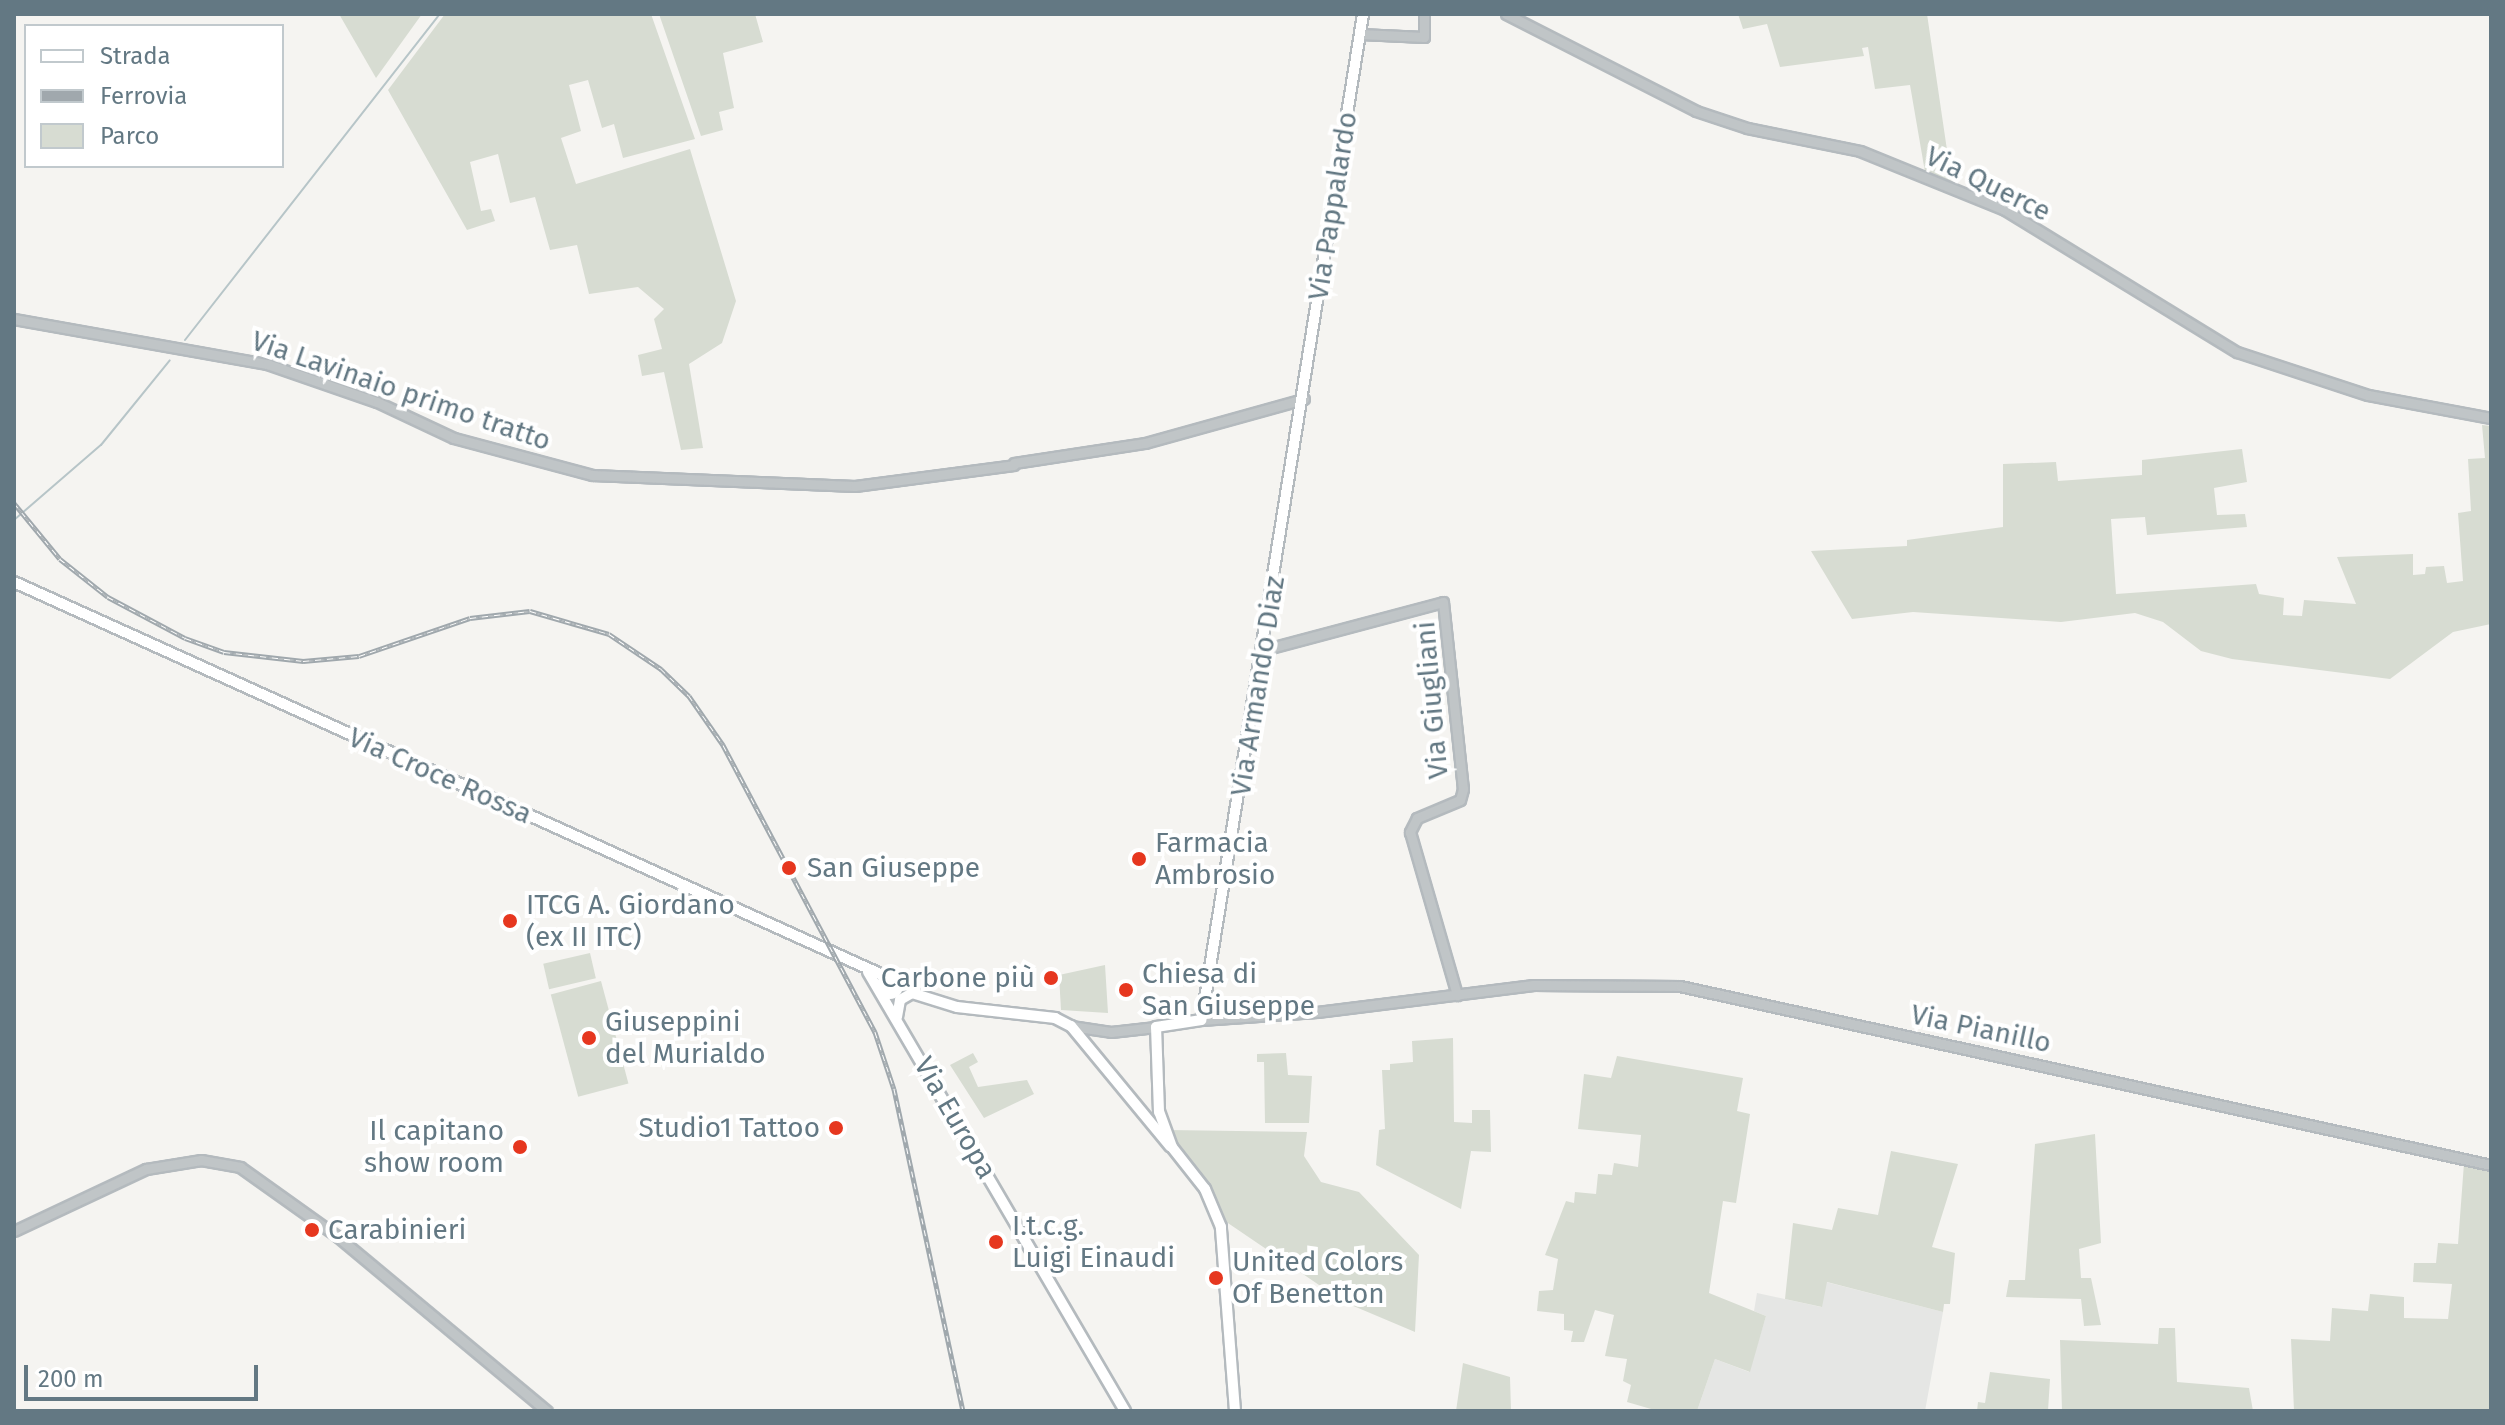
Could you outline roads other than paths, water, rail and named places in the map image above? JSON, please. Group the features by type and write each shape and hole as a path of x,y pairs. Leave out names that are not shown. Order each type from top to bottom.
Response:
{"main road":[{"name":"Via Pappalardo","path":"1304,399 1363,14"},
{"name":"Via Armando Diaz","path":"1201,1020 1304,399"},
{"name":"Via Croce Rossa","path":"14,582 937,1001"},
{"name":"Via Croce Rossa","path":"867,970 883,990"},
{"path":"883,990 892,979"},
{"name":"Via Europa","path":"883,990 1125,1411"},
{"path":"897,1018 900,1000 908,994 1055,1018 1071,1026 1205,1189 1221,1227 1235,1411"},
{"path":"1172,1147 1159,1112 1156,1027 1201,1020"}],"street":[{"path":"1360,34 1424,37 1424,14"},
{"name":"Via Querce","path":"1506,14 1696,111 1747,128 1860,151 2005,210 2237,352 2368,395 2491,418"},
{"name":"Via Lavinaio primo tratto","path":"14,319 267,364 377,402 454,438 592,475 855,486 1145,443 1304,399"},
{"name":"Via Giugliani","path":"1263,650 1443,602 1463,789 1460,800 1411,822 1410,832 1457,995"},
{"name":"Via Pianillo","path":"1201,1020 1593,982 1680,986 2491,1165"},
{"path":"1071,1026 1111,1032 1156,1027"},
{"path":"14,1231 110,1182 186,1161 217,1160 240,1167 327,1229 547,1411"}],"waterway":[{"path":"185,340 440,14"},
{"path":"14,520 101,445 170,360"}],"railway":[{"path":"14,503 60,559 108,597 185,638 224,652 303,661 359,656 470,618 530,611 609,634 661,669 689,696 723,745 875,1032 894,1089 963,1411"}],"place":[{"name":"Farmacia Ambrosio","path":"1139,859"},
{"name":"San Giuseppe","path":"789,868"},
{"name":"ITCG A. Giordano (ex II ITC)","path":"510,921"},
{"name":"Carbone più","path":"1051,978"},
{"name":"Chiesa di San Giuseppe","path":"1126,990"},
{"name":"Giuseppini del Murialdo","path":"589,1038"},
{"name":"Studio1 Tattoo","path":"836,1128"},
{"name":"Il capitano show room","path":"520,1147"},
{"name":"Carabinieri","path":"312,1230"},
{"name":"I.t.c.g. Luigi Einaudi","path":"996,1242"},
{"name":"United Colors Of Benetton","path":"1216,1278"}]}
